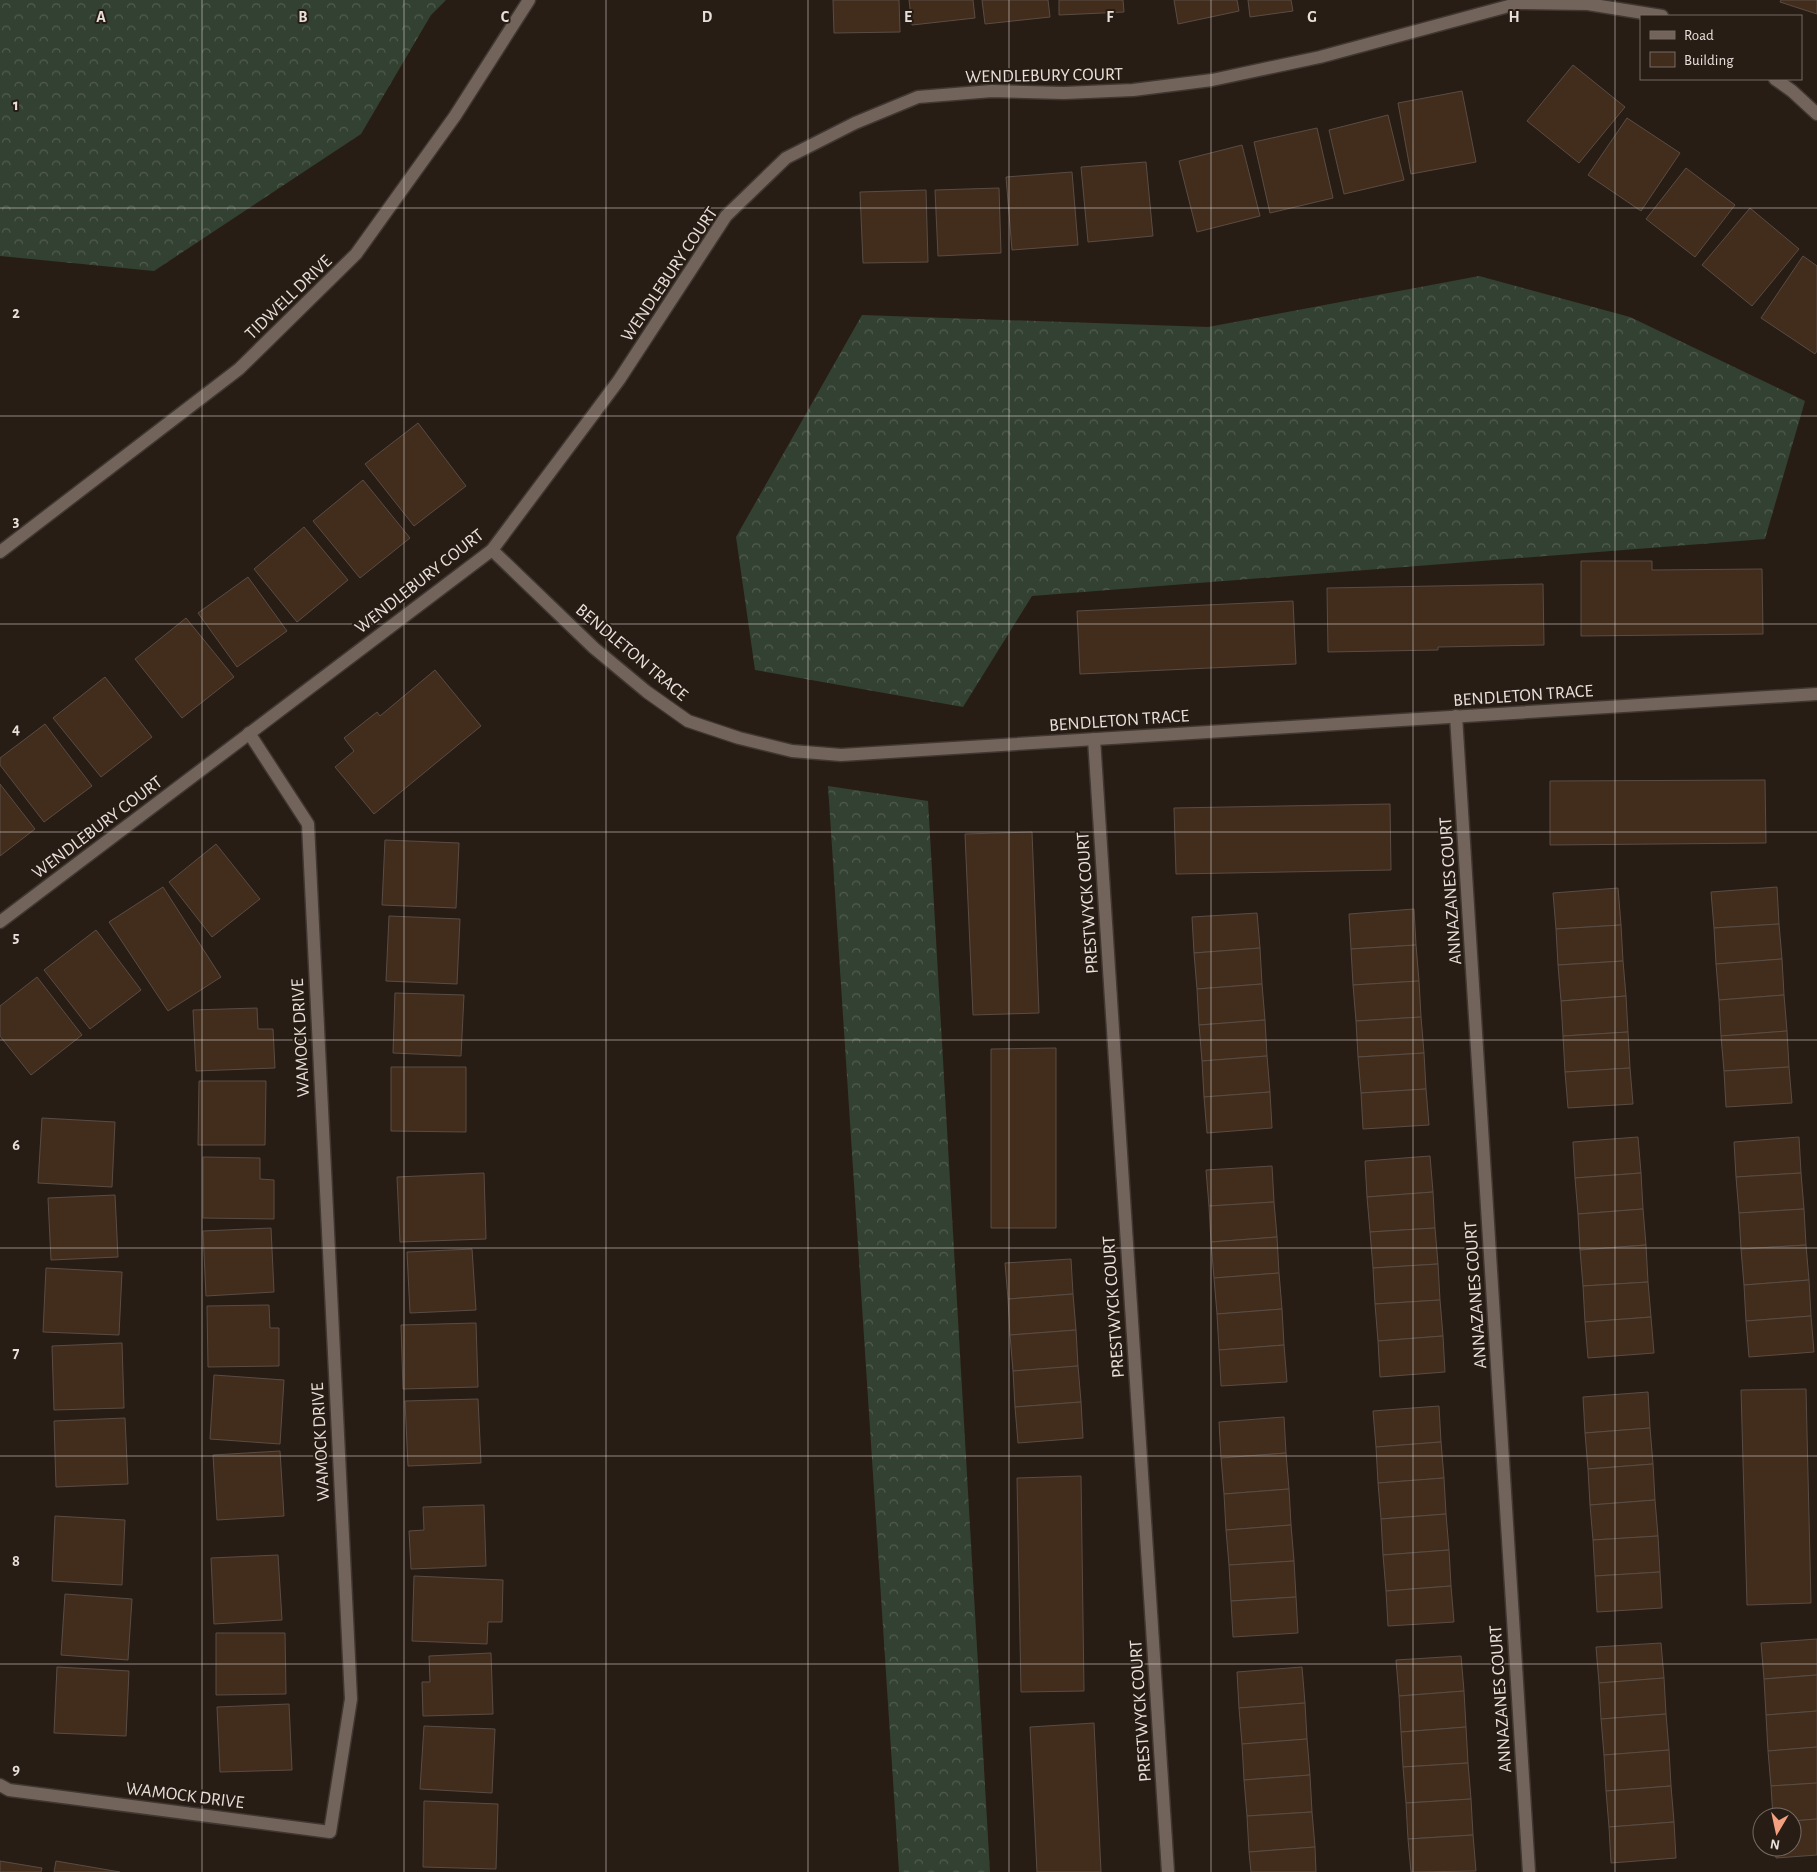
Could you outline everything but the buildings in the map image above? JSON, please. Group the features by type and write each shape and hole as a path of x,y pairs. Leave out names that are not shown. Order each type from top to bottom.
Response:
{"street":[{"name":"TIDWELL DRIVE","path":"0,552 239,369 356,254 455,116 529,0"},
{"name":"WENDLEBURY COURT","path":"0,922 492,550 619,380 726,216 786,158 855,123 918,97 992,91 1064,93 1133,90 1212,80 1320,57 1520,2 1588,4 1656,15"},
{"path":"1776,80 1792,91 1817,114"},
{"name":"BENDLETON TRACE","path":"492,550 594,648 647,692 688,721 739,738 792,751 841,754 1817,694"},
{"name":"ANNAZANES COURT","path":"1456,716 1529,1872"},
{"name":"WAMOCK DRIVE","path":"0,1785 9,1790 330,1832 350,1699 308,824 249,733"},
{"name":"PRESTWYCK COURT","path":"1094,739 1168,1872"}],"green space":[{"path":"0,0 446,0 431,15 361,134 154,271 0,256"},
{"path":"1479,276 1630,317 1805,401 1765,539 1032,596 963,707 755,670 736,537 862,315 1208,327"},
{"path":"828,786 928,801 990,1872 899,1872"}]}
